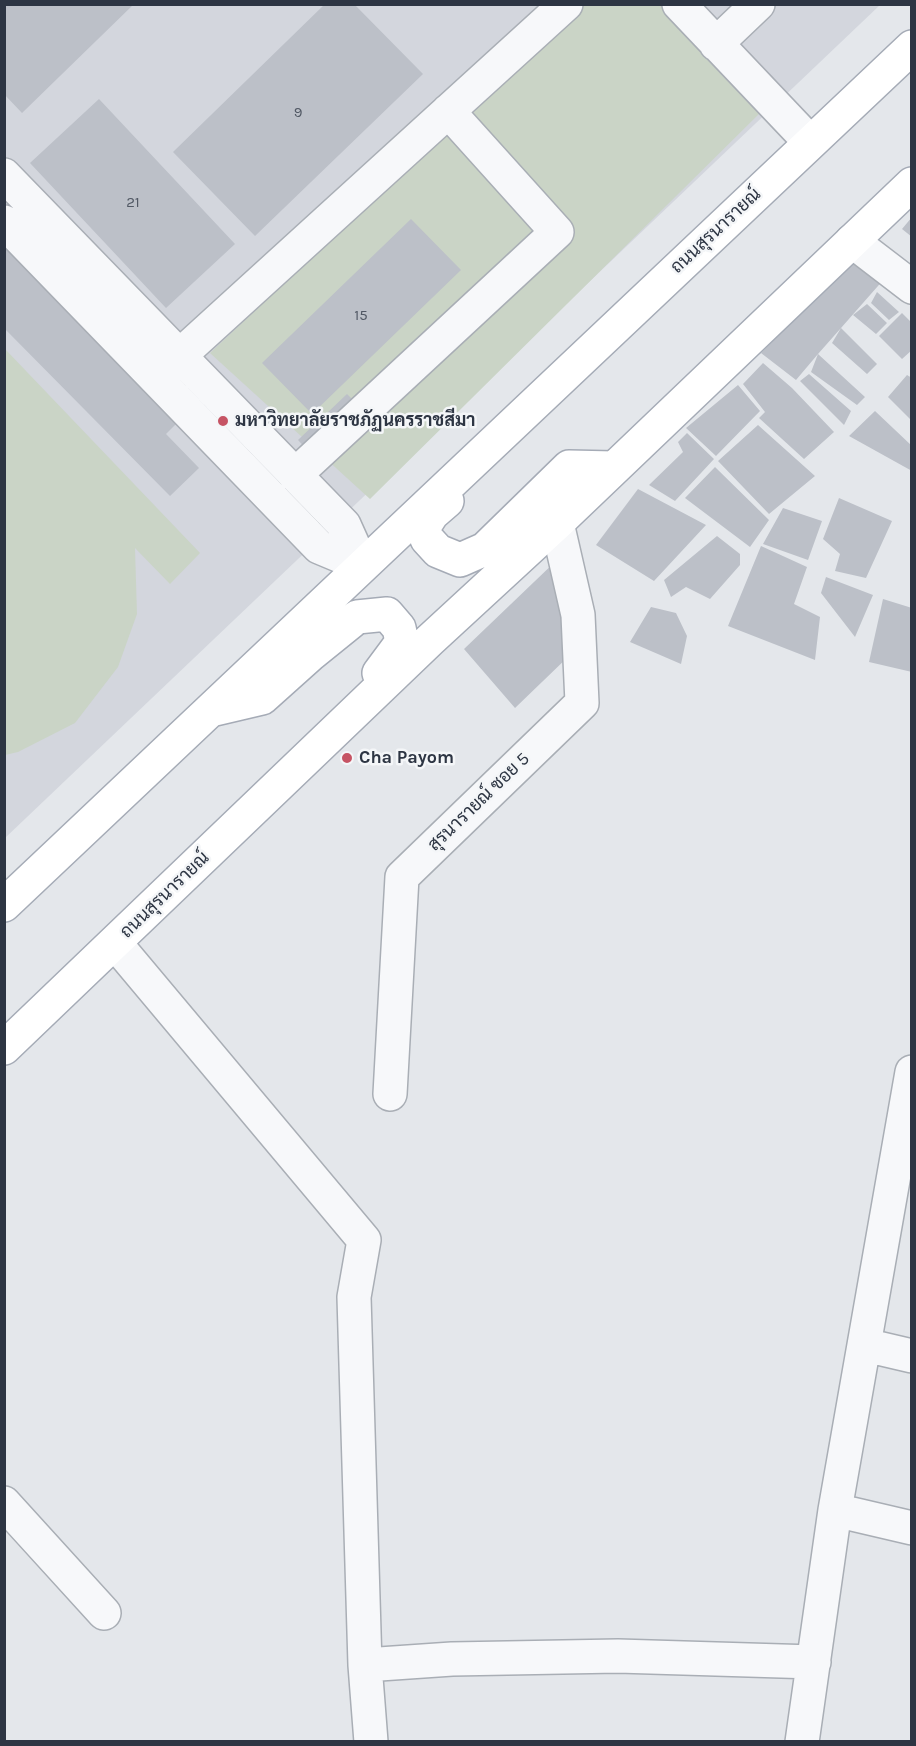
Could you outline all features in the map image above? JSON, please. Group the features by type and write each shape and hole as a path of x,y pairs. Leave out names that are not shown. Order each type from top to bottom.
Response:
{"main road":[{"name":"ถนนสุรนารายณ์","path":"4,905 912,46"},
{"name":"ถนนสุรนารายณ์","path":"4,1048 430,640 912,184"},
{"name":"ถนนสุรนารายณ์","path":"521,416 453,495 432,514 423,528 427,539 438,551 460,560 485,549 569,467 614,468"},
{"name":"ถนนสุรนารายณ์","path":"209,710 262,698 310,655 357,618 387,614 399,628 402,642 324,741"}],"street":[{"path":"155,378 566,4"},
{"path":"679,4 810,142"},
{"path":"716,44 758,4"},
{"path":"295,475 556,232 448,111"},
{"path":"10,191 179,355 344,525 362,566"},
{"path":"4,222 319,547 362,566"},
{"path":"852,241 912,287"},
{"name":"สุรนารายณ์ ซอย 5","path":"390,1094 402,877 582,703 578,615 556,523"},
{"path":"115,943 364,1240 354,1297 365,1665 370,1742"},
{"path":"802,1742 835,1510 865,1346 902,1185 912,1072"},
{"path":"865,1346 912,1356"},
{"path":"4,1503 104,1613"},
{"path":"835,1510 912,1528"},
{"path":"365,1665 452,1659 618,1656 814,1662"}],"shaded area":[{"name":"มหาวิทยาลัยราชภัฏนครราชสีมา","path":"5,5 880,5 5,838"}],"green space":[{"path":"581,5 667,5 765,108 370,499 210,353"},
{"path":"5,349 200,553 170,584 135,548 137,614 118,667 75,723 18,752 5,755"}],"building":[{"path":"4,4 134,4 22,113 4,94"},
{"path":"325,4 354,4 423,74 255,236 173,152"},
{"path":"99,99 235,244 166,308 30,163"},
{"path":"912,217 912,237 902,229"},
{"path":"411,219 461,270 312,414 262,363"},
{"path":"4,236 182,418 166,434 199,468 170,496 4,328"},
{"path":"859,256 885,278 796,380 761,353"},
{"path":"877,292 899,312 889,320 871,303"},
{"path":"867,304 887,323 876,334 853,315"},
{"path":"902,313 912,323 912,350 902,359 879,336"},
{"path":"841,328 877,364 867,374 832,343"},
{"path":"818,354 865,397 857,405 811,372"},
{"path":"763,363 792,388 834,432 804,459 759,418 765,412 743,384"},
{"path":"809,374 851,411 844,425 800,381"},
{"path":"907,375 912,378 912,421 888,397"},
{"path":"738,385 760,411 716,456 686,428"},
{"path":"347,394 359,406 337,428 325,415"},
{"path":"875,411 912,446 912,471 849,436"},
{"path":"320,419 332,431 310,453 298,440"},
{"path":"758,425 815,476 769,514 718,461"},
{"path":"687,433 714,459 675,501 649,485 683,452 678,442"},
{"path":"715,467 769,520 750,547 685,498"},
{"path":"638,489 706,525 654,581 596,545"},
{"path":"839,498 892,521 866,578 835,571 840,554 823,539"},
{"path":"783,508 822,521 808,560 763,544"},
{"path":"717,536 740,554 740,565 710,599 686,587 671,597 664,580"},
{"path":"761,546 807,567 794,604 820,617 815,660 728,626"},
{"path":"558,559 570,655 515,708 464,649"},
{"path":"826,577 873,595 855,637 821,593"},
{"path":"883,599 912,608 912,672 869,662"},
{"path":"651,607 676,613 687,636 681,664 630,642"}],"place":[{"name":"มหาวิทยาลัยราชภัฏนครราชสีมา","path":"223,421"},
{"name":"Cha Payom","path":"347,758"}]}
